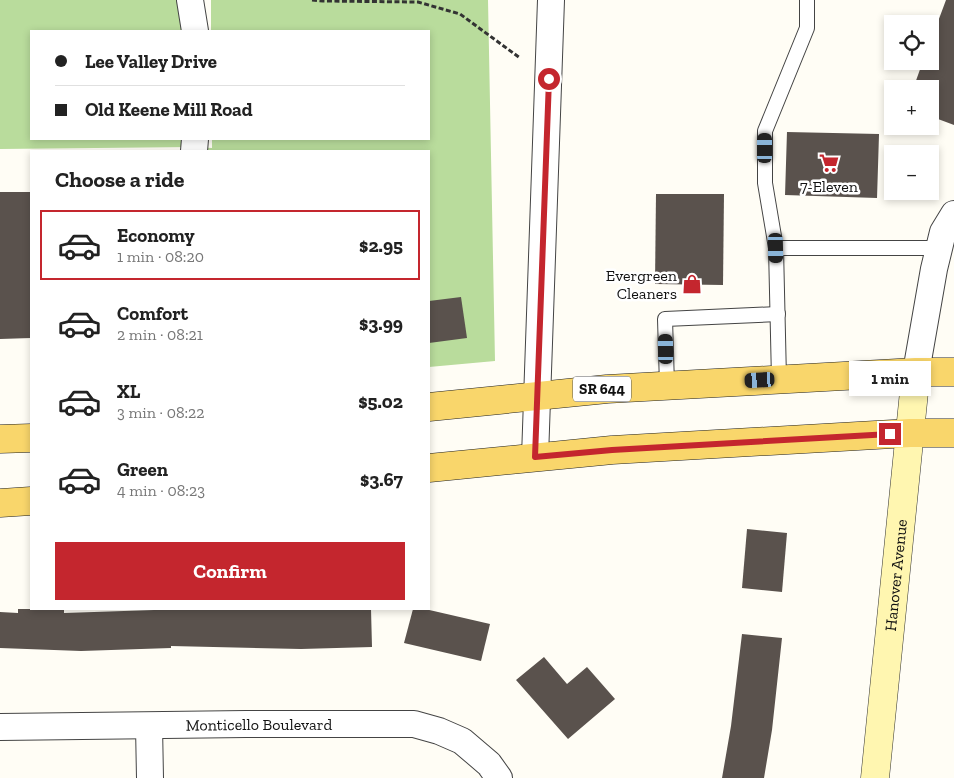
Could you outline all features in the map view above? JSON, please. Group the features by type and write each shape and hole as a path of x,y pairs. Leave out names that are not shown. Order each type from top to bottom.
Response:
{"main road":[{"name":"SR 644","path":"430,407 537,395 667,385 916,372 954,372"},
{"path":"430,468 612,450 910,433 954,433"},
{"path":"0,439 30,438"},
{"path":"0,503 30,501"}],"street":[{"path":"190,0 194,30"},
{"path":"535,457 551,0"},
{"path":"916,372 934,268 943,232 954,214"},
{"name":"Hanover Avenue","path":"875,778 916,372"},
{"name":"Monticello Boulevard","path":"0,727 414,724 439,731 462,742 489,764 499,778"},
{"path":"149,726 150,778"}],"lane":[{"path":"779,379 776,248 765,183 765,131 807,28 807,0"},
{"path":"776,248 939,248"},
{"path":"667,385 665,319 778,314"}],"path":[{"path":"312,0 418,2 460,14 549,79"}],"green space":[{"path":"0,0 191,0 192,30 30,30 30,140 192,140 193,147 212,148 212,140 430,140 430,30 211,30 211,0 488,0 495,361 430,367 430,150 193,150 192,147 0,149"}],"building":[{"path":"946,0 954,0 954,125 939,119 939,80 916,80 920,70 939,70 939,19"},
{"path":"787,132 879,134 877,198 785,195"},
{"path":"0,192 30,192 30,338 0,339"},
{"path":"656,194 724,194 723,285 655,284"},
{"path":"461,297 467,338 430,343 430,301"},
{"path":"747,529 787,533 782,592 742,588"},
{"path":"18,609 64,610 64,613 154,610 371,610 372,647 301,649 171,646 171,648 81,651 0,648 0,612 18,613"},
{"path":"413,610 429,610 490,624 481,661 404,643"},
{"path":"742,634 782,638 772,730 764,778 722,778 731,726"},
{"path":"544,657 567,684 587,667 615,699 568,739 516,680"}],"place":[{"name":"7-Eleven","path":"829,163"},
{"name":"Evergreen Cleaners","path":"692,284"}],"route":[{"path":"549,79 535,457 612,450 890,434"}]}
